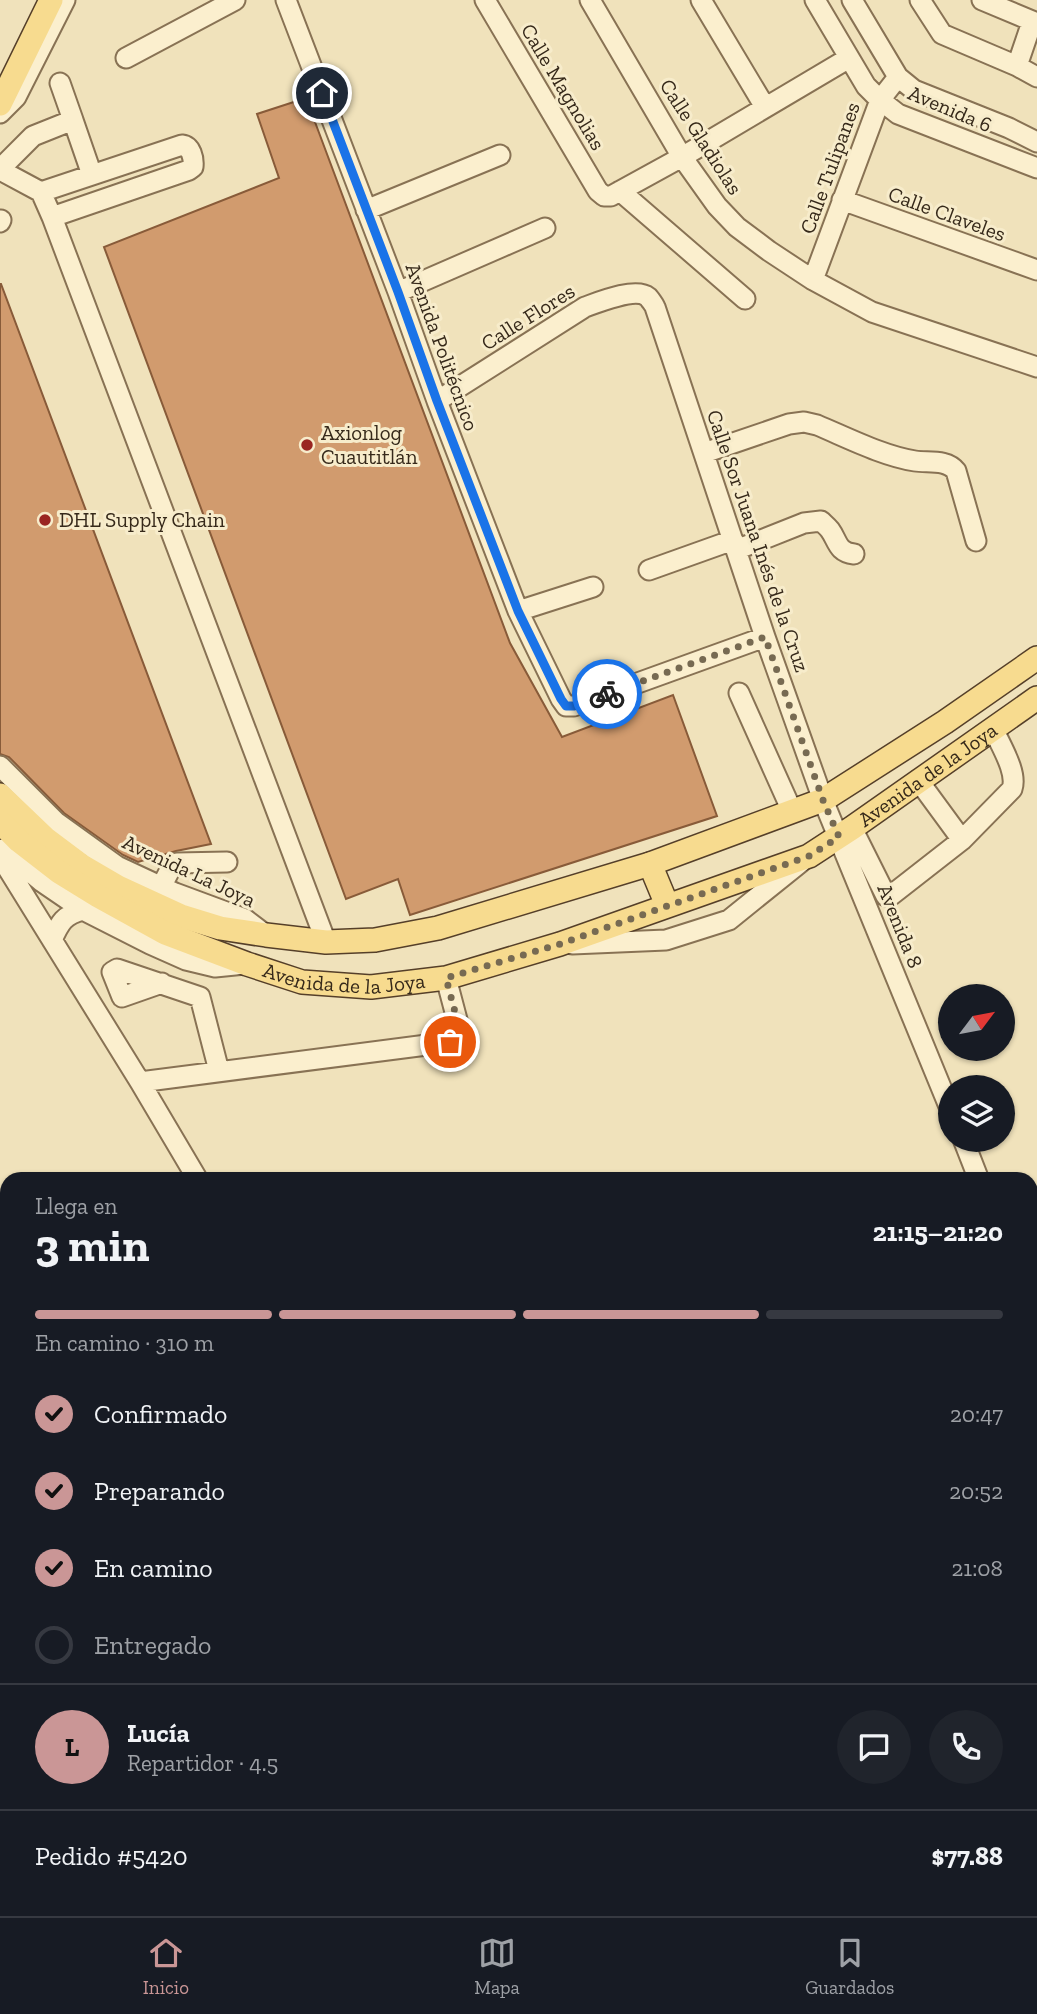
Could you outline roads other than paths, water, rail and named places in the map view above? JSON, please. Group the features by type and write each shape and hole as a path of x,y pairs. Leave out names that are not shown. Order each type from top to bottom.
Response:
{"main road":[{"path":"0,104 51,0"},
{"name":"Avenida de la Joya","path":"0,795 46,839 82,866 118,887 181,916 220,928 266,935 326,942 376,940 438,929 650,864 823,800 945,722 1037,658"},
{"name":"Avenida de la Joya","path":"0,822 19,841 59,872 165,933 302,982 371,987 446,978 560,944 809,856 1037,698"},
{"path":"650,864 667,905"}],"street":[{"path":"0,113 16,97 65,0"},
{"path":"126,58 235,0"},
{"name":"Avenida Politécnico","path":"286,0 518,611 566,706 574,706 765,637"},
{"name":"Calle Magnolias","path":"485,0 598,191 612,194 745,299"},
{"name":"Calle Gladiolas","path":"590,0 682,157 717,206 737,226 813,280 872,312 1037,367"},
{"path":"701,0 765,107"},
{"name":"Avenida 6","path":"815,0 866,86 898,114 1037,168"},
{"name":"Avenida 6","path":"852,0 898,77 914,90 1037,142"},
{"path":"920,0 942,34 1037,77"},
{"path":"991,2 1035,23 1017,66"},
{"path":"612,194 682,157 849,58"},
{"name":"Calle Tulipanes","path":"813,280 880,100 898,77"},
{"path":"60,83 92,175"},
{"path":"74,120 33,136 0,169 41,192 52,217 326,942"},
{"path":"997,153 1009,128"},
{"path":"41,192 182,145 189,148 194,163 189,170 52,217"},
{"path":"366,210 500,155"},
{"name":"Calle Claveles","path":"842,200 1037,270"},
{"path":"398,292 545,228"},
{"name":"Calle Flores","path":"437,401 585,307 606,299 638,293 649,297"},
{"name":"Calle Sor Juana Inés de la Cruz","path":"649,297 655,307 765,637 823,800"},
{"path":"704,453 789,424 804,422 896,457 952,466 956,471 976,541"},
{"path":"649,570 804,523 821,521 830,530 839,549 847,554 854,554"},
{"path":"518,611 593,587"},
{"path":"739,693 792,811"},
{"path":"859,863 889,897 962,840 1012,789 1014,782 993,729"},
{"name":"Avenida La Joya","path":"0,766 56,822 117,866 161,887 237,915 266,935"},
{"path":"918,780 962,840"},
{"name":"Avenida 8","path":"823,800 845,833 859,863 938,1076"},
{"path":"0,846 42,882 83,910 150,944 186,960 215,967 247,964"},
{"path":"0,856 193,1172"},
{"path":"560,944 666,940 729,920 809,856"},
{"path":"161,887 171,867 177,863 227,862"},
{"path":"52,940 62,920 71,913 83,910"},
{"path":"140,1082 450,1042 457,1038 460,1031 446,978"},
{"path":"162,983 200,997 219,1071"},
{"path":"968,1152 976,1172"}],"place":[{"name":"Axionlog Cuautitlán","path":"307,445"},
{"name":"DHL Supply Chain","path":"45,520"}]}
